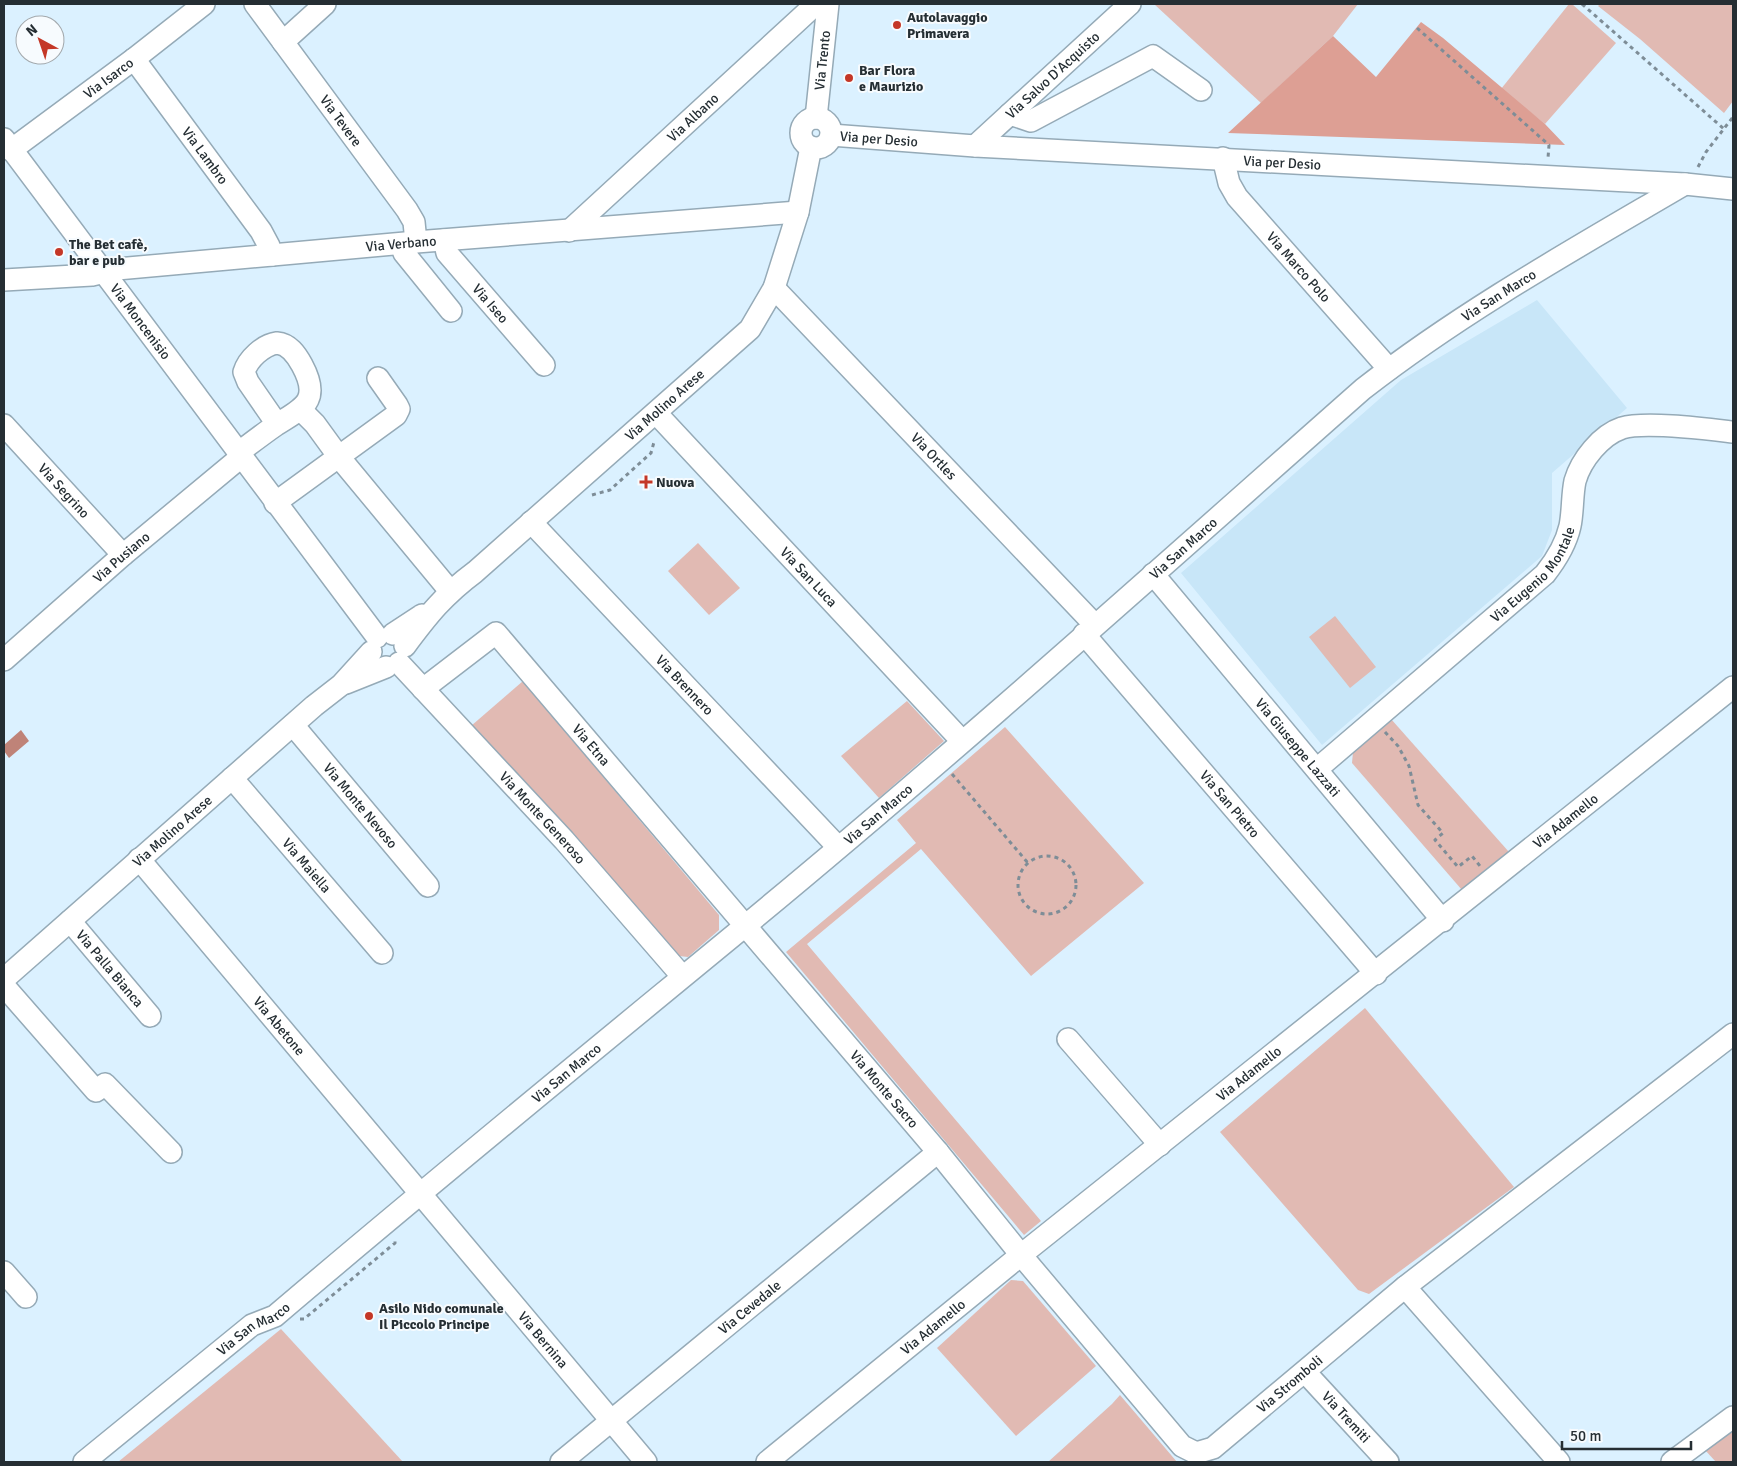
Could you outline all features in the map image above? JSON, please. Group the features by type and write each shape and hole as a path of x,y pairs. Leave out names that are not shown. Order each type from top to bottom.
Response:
{"street":[{"name":"Via Isarco","path":"8,145 134,59 204,4"},
{"name":"Via Tevere","path":"255,4 407,210 414,222 409,243"},
{"path":"283,42 325,4"},
{"name":"Via Albano","path":"569,231 816,4"},
{"name":"Via Trento","path":"816,118 828,4"},
{"name":"Via Salvo D'Acquisto","path":"975,146 1130,4"},
{"path":"1010,114 1031,121 1153,56 1201,90"},
{"name":"Via Lambro","path":"134,59 261,231 270,246 272,255"},
{"path":"816,118 827,123 831,135 830,140 822,147 811,147 806,144 801,134 805,123 816,118"},
{"name":"Via per Desio","path":"831,135 975,146 1223,158 1733,188"},
{"name":"Via Moncenisio","path":"8,145 275,503 389,650"},
{"name":"Via Molino Arese","path":"6,975 341,684 389,650 450,591 476,572 531,522 663,420 750,329 774,288 798,212 811,147"},
{"name":"Via Marco Polo","path":"1223,158 1229,183 1237,197 1389,368"},
{"name":"Via San Marco","path":"84,1462 252,1325 275,1316 420,1192 744,927 962,741 1362,389 1389,368 1530,275 1690,184"},
{"name":"Via Verbano","path":"4,280 92,275 117,269 272,255 798,212"},
{"name":"Via Iseo","path":"444,240 447,252 544,365"},
{"path":"409,243 404,253 451,311"},
{"name":"Via Ortles","path":"774,288 1089,629"},
{"path":"282,343 289,347 304,370 308,397 301,410 277,424 248,382 244,372 254,357 271,344 282,343"},
{"path":"275,503 398,412 397,405 378,378"},
{"path":"301,410 315,424 339,457 450,591"},
{"name":"Via San Luca","path":"663,420 962,741"},
{"name":"Via Pusiano","path":"4,660 277,424"},
{"name":"Via Segrino","path":"4,425 123,556"},
{"name":"Via Eugenio Montale","path":"1317,770 1545,574 1564,544 1570,527 1575,481 1581,465 1608,435 1622,428 1638,425 1733,432"},
{"name":"Via Brennero","path":"531,522 838,847"},
{"name":"Via Giuseppe Lazzati","path":"1153,574 1443,920"},
{"name":"Via San Pietro","path":"1089,629 1376,974"},
{"name":"Via Etna","path":"423,689 496,633 744,927"},
{"name":"Via Monte Generoso","path":"389,650 564,840 682,976"},
{"name":"Via Adamello","path":"767,1462 1021,1255 1733,688"},
{"name":"Via Monte Nevoso","path":"293,725 428,886"},
{"name":"Via Maiella","path":"232,778 382,953"},
{"name":"Via Abetone","path":"139,859 420,1192"},
{"name":"Via Palla Bianca","path":"70,921 150,1016"},
{"name":"Via Monte Sacro","path":"744,927 938,1152 1021,1255"},
{"path":"6,975 96,1092 105,1084 171,1152"},
{"name":"Via Stromboli","path":"1021,1255 1182,1446 1196,1452 1213,1448 1405,1287 1733,1034"},
{"path":"1068,1038 1160,1145"},
{"name":"Via Cevedale","path":"561,1462 938,1152"},
{"name":"Via Bernina","path":"420,1192 646,1462"},
{"path":"4,1272 26,1297"},
{"path":"1405,1287 1559,1462"},
{"name":"Via Tremiti","path":"1305,1372 1388,1462"},
{"path":"1672,1462 1733,1417"}],"path":[{"path":"1582,4 1724,129"},
{"path":"1417,28 1549,145 1547,176"},
{"path":"1690,184 1706,152 1733,117"},
{"path":"590,495 610,490 651,453 653,442 663,420"},
{"path":"1375,721 1398,746 1410,766 1418,804 1443,833 1435,840 1458,867 1472,856 1493,881"},
{"path":"940,760 1028,863"},
{"path":"1047,856 1057,857 1066,862 1076,879 1073,899 1067,907 1049,914 1032,910 1025,904 1020,896 1019,878 1028,863 1047,856"}],"shaded area":[{"path":"1154,4 1358,4 1333,36 1261,103"},
{"path":"1569,4 1572,4 1616,43 1545,124 1501,89"},
{"path":"1600,4 1733,4 1733,101 1724,113 1640,39 1598,6"},
{"path":"1421,22 1443,38 1545,124 1565,145 1228,133 1333,36 1376,77"},
{"path":"1537,300 1627,408 1552,473 1552,530 1542,556 1322,745 1181,573 1401,380"},
{"path":"698,543 740,588 709,615 668,571"},
{"path":"1335,616 1376,667 1350,688 1309,637"},
{"path":"523,681 719,915 719,930 688,957 679,956 471,726"},
{"path":"907,701 944,741 879,798 841,756"},
{"path":"1391,719 1509,852 1462,890 1352,763 1353,752"},
{"path":"1005,727 1144,883 1031,976 921,849 807,944 1041,1221 1024,1235 786,952 916,843 897,820"},
{"path":"21,730 29,741 9,758 4,751 4,745"},
{"path":"1365,1008 1514,1187 1369,1294 1358,1290 1220,1132"},
{"path":"1011,1280 1023,1281 1096,1366 1016,1436 937,1348"},
{"path":"281,1329 403,1462 118,1462"},
{"path":"1120,1395 1177,1462 1048,1462 1112,1404"},
{"path":"1733,1429 1733,1462 1716,1462 1705,1450"}],"place":[{"name":"Autolavaggio Primavera","path":"897,25"},
{"name":"Bar Flora e Maurizio","path":"849,78"},
{"name":"The Bet cafè, bar e pub","path":"59,252"},
{"name":"Nuova","path":"646,482"},
{"name":"Asilo Nido comunale Il Piccolo Principe","path":"369,1316"}]}
